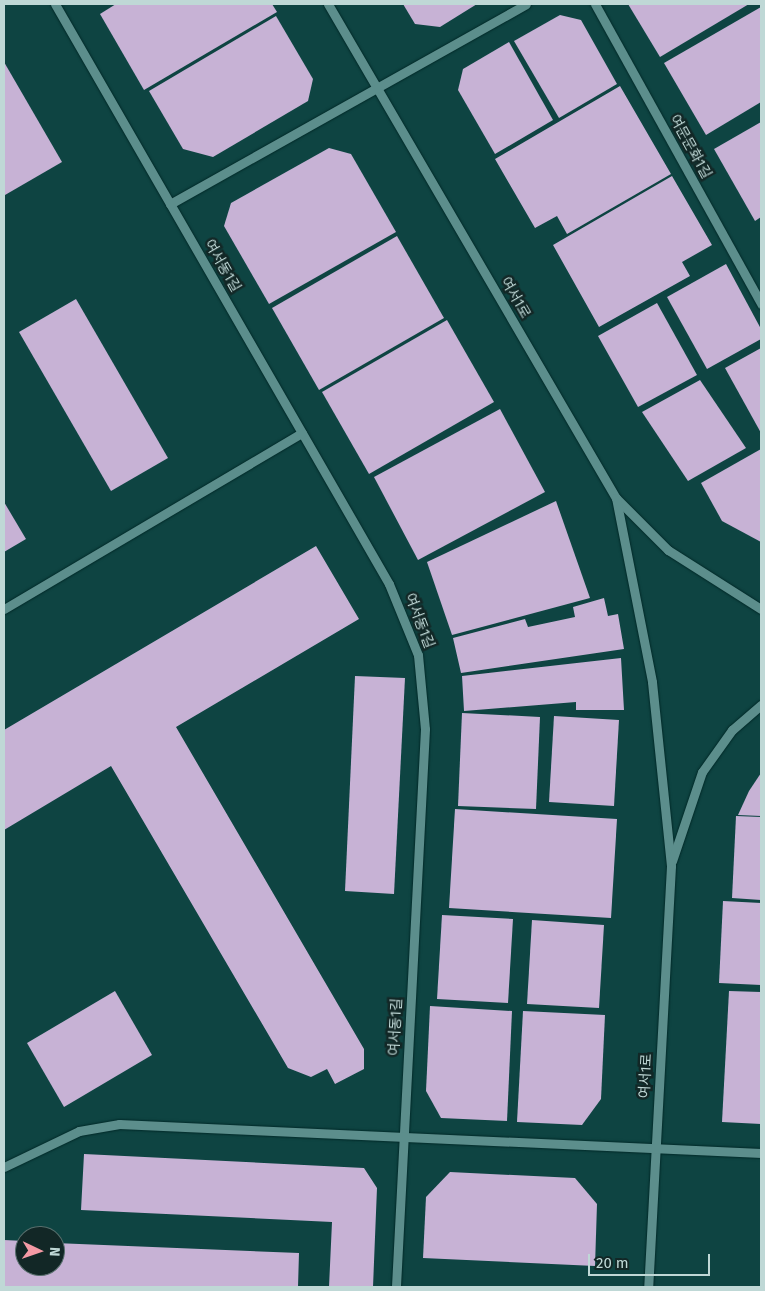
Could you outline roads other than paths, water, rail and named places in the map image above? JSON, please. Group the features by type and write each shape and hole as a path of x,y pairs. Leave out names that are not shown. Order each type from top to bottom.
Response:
{"street":[{"name":"여서동1길","path":"55,4 389,584 418,655 425,729 396,1287"},
{"name":"여서1로","path":"328,4 616,498 668,550 710,580 761,609"},
{"path":"170,204 526,4"},
{"name":"여문문화1길","path":"595,4 761,304"},
{"path":"4,609 302,433"},
{"path":"616,498 646,645 671,866"},
{"path":"671,866 702,772 732,730 761,705"},
{"name":"여서1로","path":"648,1287 671,866"},
{"path":"4,1167 79,1131 119,1124 761,1153"}]}
